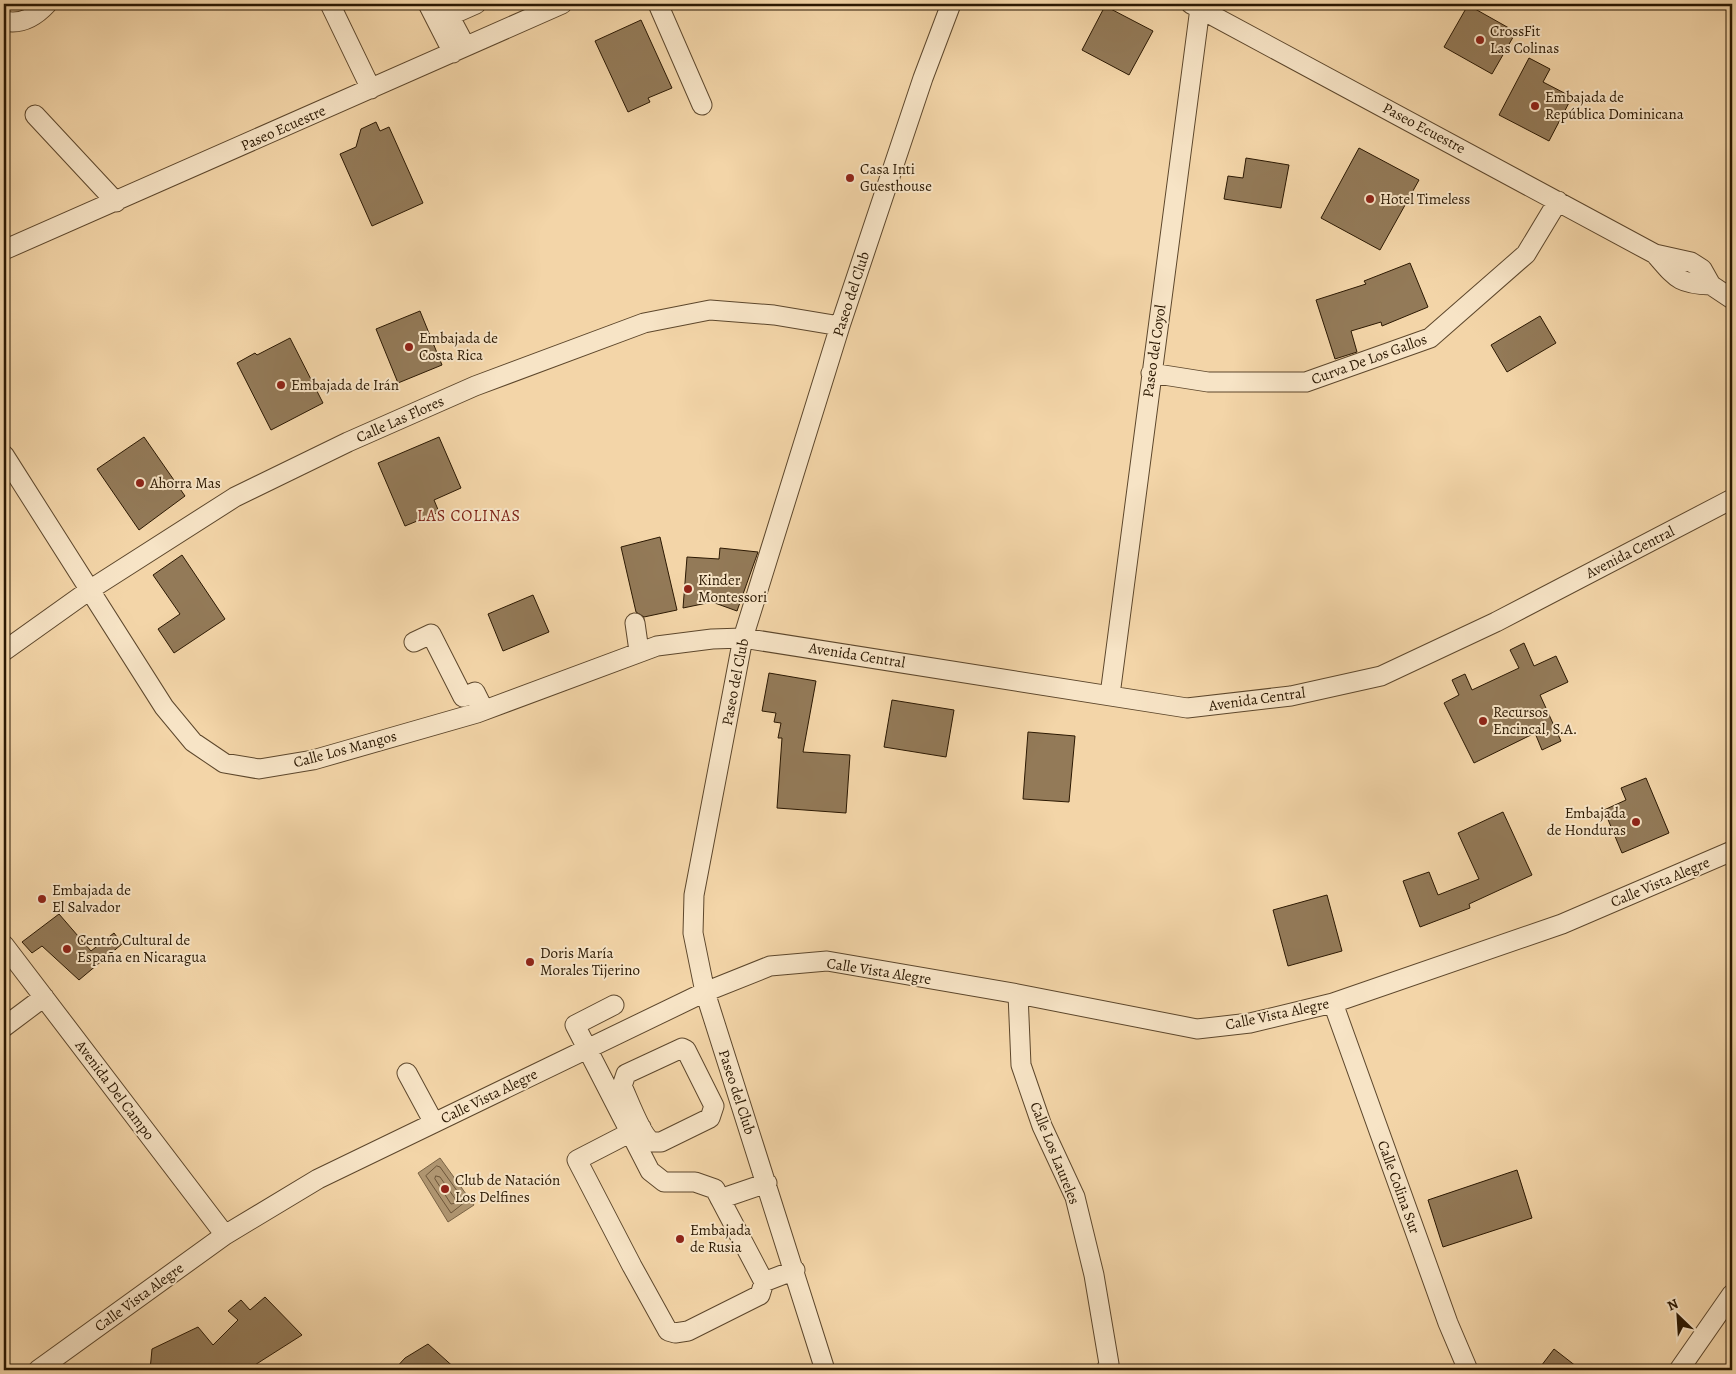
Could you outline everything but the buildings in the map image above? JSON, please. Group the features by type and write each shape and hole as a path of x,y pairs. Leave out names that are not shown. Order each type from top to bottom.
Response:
{"street":[{"path":"4,21 24,21 38,14 47,4"},
{"path":"330,4 370,89"},
{"path":"428,4 459,51"},
{"path":"459,51 446,10 476,4"},
{"name":"Paseo Ecuestre","path":"4,250 562,4"},
{"path":"658,4 702,106"},
{"name":"Paseo del Club","path":"825,1370 705,992 693,934 694,895 744,638 840,326 923,78 951,4"},
{"name":"Paseo Ecuestre","path":"1196,6 1655,254 1691,262 1702,269 1711,285 1732,299"},
{"name":"Paseo del Coyol","path":"1110,695 1196,6"},
{"path":"35,115 116,202"},
{"name":"Curva De Los Gallos","path":"1151,373 1208,382 1306,382 1430,338 1526,254 1558,201"},
{"name":"Calle Las Flores","path":"4,651 91,589 235,497 348,442 475,386 644,324 710,310 774,315 840,326"},
{"name":"Calle Los Mangos","path":"4,454 164,707 192,742 224,762 259,769 313,760 484,710 639,651 678,642 744,638"},
{"name":"Avenida Central","path":"744,638 1187,708 1291,696 1381,676 1496,622 1732,499"},
{"path":"635,623 639,651"},
{"path":"414,642 431,634 463,697 475,692 484,710"},
{"name":"Calle Vista Alegre","path":"38,1370 225,1235 318,1179 705,992 770,966 828,961 1018,994 1196,1029 1250,1022 1333,1003 1562,924 1732,851"},
{"name":"Avenida Del Campo","path":"4,945 225,1235"},
{"name":"Calle Los Laureles","path":"1018,994 1021,1065 1042,1126 1075,1197 1094,1275 1109,1364 1106,1370"},
{"path":"4,1026 44,997"},
{"name":"Calle Colina Sur","path":"1333,1003 1441,1304 1468,1370"},
{"path":"614,1005 575,1025 636,1130 652,1142 661,1142 710,1118 714,1106 686,1050 677,1049 626,1074 622,1086 636,1130 650,1171 664,1182 695,1182 715,1189 764,1282 760,1294 688,1331 675,1334 668,1331 577,1160 636,1130"},
{"path":"406,1073 434,1123"},
{"path":"720,1199 767,1183"},
{"path":"764,1282 794,1270"},
{"path":"1679,1370 1732,1294"}],"water":[{"name":"Club de Natación Los Delfines","path":"440,1158 474,1205 448,1222 418,1173"}],"place":[{"name":"CrossFit Las Colinas","path":"1480,40"},
{"name":"Embajada de República Dominicana","path":"1535,106"},
{"name":"Casa Inti Guesthouse","path":"850,178"},
{"name":"Hotel Timeless","path":"1370,199"},
{"name":"Embajada de Costa Rica","path":"409,347"},
{"name":"Embajada de Irán","path":"281,385"},
{"name":"Ahorra Mas","path":"140,483"},
{"name":"Kinder Montessori","path":"688,589"},
{"name":"Recursos Encincal, S.A.","path":"1483,721"},
{"name":"Embajada de Honduras","path":"1636,822"},
{"name":"Embajada de El Salvador","path":"42,899"},
{"name":"Centro Cultural de España en Nicaragua","path":"67,949"},
{"name":"Doris María Morales Tijerino","path":"530,962"},
{"name":"Club de Natación Los Delfines","path":"445,1189"},
{"name":"Embajada de Rusia","path":"680,1239"}],"district":[{"name":"LAS COLINAS","path":"469,516"}]}
